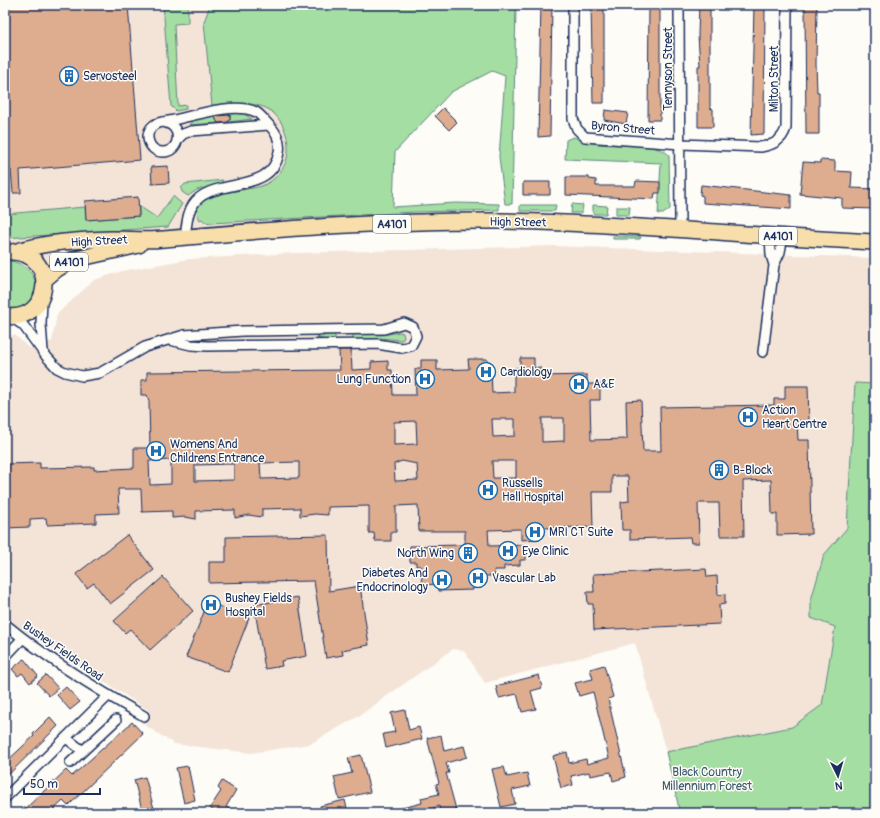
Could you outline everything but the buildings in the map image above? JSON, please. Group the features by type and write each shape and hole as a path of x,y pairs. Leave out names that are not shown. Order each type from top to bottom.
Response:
{"main road":[{"name":"High Street","path":"44,285 57,269 72,260 161,240 281,229 452,222 550,223 680,229 875,242"},
{"name":"High Street","path":"9,252 34,246 98,240 161,240"},
{"name":"A4101","path":"7,317 19,316 32,310 40,300 44,285 42,272 34,260 22,253 9,252"}],"street":[{"name":"Byron Street","path":"573,5 573,119 577,129 589,138 681,144 761,147 770,146"},
{"name":"Tennyson Street","path":"680,5 680,229"},
{"name":"Milton Street","path":"770,146 784,136 786,128 787,5"},
{"path":"185,237 188,217 192,204 200,197 218,189 250,182 269,172 275,164 280,147 279,139 275,131 269,125 257,113 244,109 192,114 157,123 149,130 148,140 152,148 161,152 166,152 174,147 177,140 183,134 191,131 269,125"},
{"path":"162,122 171,124 175,128 177,140"},
{"path":"763,352 774,265 771,255 776,236"},
{"path":"44,285 40,312 44,351"},
{"path":"7,317 23,325 51,362 65,372 82,376 91,375 108,369 145,347 184,335 215,332 384,329 404,323 413,327 416,336 411,346 402,348 378,344 207,346 191,345 170,340"},
{"name":"Bushey Fields Road","path":"5,624 22,639 108,696 144,716"},
{"path":"5,656 22,639"},
{"name":"Bushey Fields Road","path":"5,798 108,696"},
{"path":"70,763 116,720"},
{"path":"66,738 83,751"}],"shaded area":[{"path":"5,5 312,5 347,189 349,230 280,234 99,253 44,280 38,265 5,252"},
{"name":"Russells Hall Hospital","path":"554,246 875,258 875,384 855,383 847,528 824,555 811,618 835,626 822,705 792,727 666,752 635,643 485,683 464,651 453,649 359,716 310,744 251,753 174,744 140,722 148,710 5,618 5,335 15,335 29,348 52,341 57,314 94,280 122,271 189,259 296,253"}],"green space":[{"path":"163,5 188,5 188,23 174,24 178,106 186,105 186,109 176,111 171,106"},
{"path":"210,5 516,5 512,204 505,204 499,157 505,76 492,71 451,92 395,152 393,207 455,203 499,204 499,210 414,212 211,223 205,222 202,219 200,220 198,210 201,203 209,198 220,194 264,185 272,180 284,167 288,151 285,131 279,120 272,112 264,107 244,104 212,106 204,22"},
{"path":"227,113 244,114 252,119 228,122 230,115"},
{"path":"218,114 215,117 218,123 189,125 195,118"},
{"path":"573,137 597,144 646,146 656,148 669,155 670,209 663,214 658,214 661,163 565,159 566,140"},
{"path":"223,180 220,184 197,190 188,196 182,192 181,188 185,184"},
{"path":"173,196 182,204 168,227 5,238 5,214 85,207 86,220 139,216 139,206 157,218"},
{"path":"572,204 583,205 582,213 571,213"},
{"path":"520,205 556,205 555,211 520,211"},
{"path":"593,205 607,206 606,214 593,214"},
{"path":"616,207 630,207 629,215 616,215"},
{"path":"613,236 641,237 640,239 613,239"},
{"path":"5,261 16,262 25,267 31,273 35,281 36,289 34,297 29,304 18,310 5,310"},
{"path":"400,332 403,333 404,338 402,340 380,338 353,341 353,333 382,335"},
{"path":"335,333 335,341 316,338"},
{"name":"Black Country Millennium Forest","path":"855,383 875,384 875,498 873,534 875,536 875,813 680,813 666,752 792,727 822,705 835,627 811,618 811,600 824,555 847,528"}],"place":[{"name":"Servosteel","path":"69,76"},
{"name":"Cardiology","path":"486,372"},
{"name":"Lung Function","path":"425,379"},
{"name":"A&E","path":"579,384"},
{"name":"Action Heart Centre","path":"748,417"},
{"name":"Womens And Childrens Entrance","path":"156,451"},
{"name":"B-Block","path":"719,470"},
{"name":"Russells Hall Hospital","path":"488,490"},
{"name":"MRI CT Suite","path":"535,532"},
{"name":"Eye Clinic","path":"508,551"},
{"name":"North Wing","path":"468,553"},
{"name":"Vascular Lab","path":"478,578"},
{"name":"Diabetes And Endocrinology","path":"442,580"},
{"name":"Bushey Fields Hospital","path":"211,605"}]}
